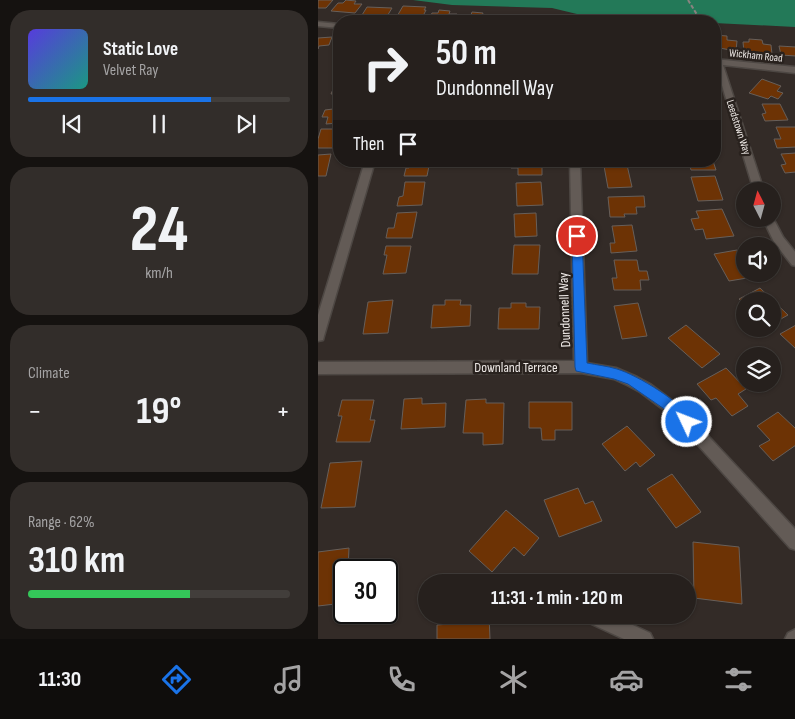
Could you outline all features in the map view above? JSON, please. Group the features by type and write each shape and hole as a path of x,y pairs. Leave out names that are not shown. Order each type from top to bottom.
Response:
{"street":[{"path":"318,24 333,25"},
{"name":"Wickham Road","path":"721,62 796,70"},
{"name":"Leedstown Way","path":"721,77 756,182"},
{"path":"318,336 368,167"},
{"name":"Dundonnell Way","path":"575,167 581,367"},
{"path":"772,228 778,239 796,262"},
{"name":"Downland Terrace","path":"318,368 581,367 616,374 632,381 677,412 796,542"},
{"path":"611,624 644,639"}],"path":[{"path":"688,0 697,15"}],"green space":[{"path":"413,0 795,0 795,27 721,23 721,15 581,15 552,8 452,5"}],"building":[{"path":"318,0 333,0 326,8 318,8"},
{"path":"346,0 356,1 354,4 362,4 355,13 331,11 338,3 343,3"},
{"path":"403,6 426,7 424,15 398,15"},
{"path":"367,7 392,8 388,15 362,15"},
{"path":"439,10 450,11 449,14 457,14 431,15 432,13 438,13"},
{"path":"472,12 483,13 482,15 471,15"},
{"path":"721,36 727,36 727,40 737,41 736,51 721,48"},
{"path":"332,37 329,45 319,46 318,49 318,38"},
{"path":"749,39 762,40 763,44 771,45 772,54 744,52 743,42 749,42"},
{"path":"779,46 796,47 796,56 781,55"},
{"path":"762,79 781,86 777,91 783,93 778,99 771,96 768,99 749,93"},
{"path":"762,104 780,104 788,120 765,121 762,114 766,113"},
{"path":"333,109 333,123 326,124 328,117 322,117 325,110"},
{"path":"776,127 796,127 796,147 777,148 774,139 781,139"},
{"path":"321,129 333,129 333,148 318,148"},
{"path":"796,153 796,172 785,173 781,165 786,164 781,154"},
{"path":"331,154 326,176 318,176 318,155"},
{"path":"429,167 427,176 404,176 406,168"},
{"path":"542,167 542,175 518,175 518,168 511,168"},
{"path":"604,167 627,167 632,187 608,188"},
{"path":"690,167 715,167 716,170 691,170"},
{"path":"715,176 723,200 698,201 691,177"},
{"path":"405,182 425,182 422,205 397,206 399,197 403,196"},
{"path":"541,182 543,205 517,206 516,183"},
{"path":"644,196 645,207 636,207 637,214 624,214 625,217 610,217 608,197"},
{"path":"722,209 734,236 706,239 703,229 695,230 691,219 699,218 696,211"},
{"path":"417,212 412,238 386,238 388,228 394,228 397,213"},
{"path":"536,213 537,236 515,237 514,214"},
{"path":"632,225 637,251 611,253 610,243 615,243 612,226"},
{"path":"514,245 540,245 538,274 512,274"},
{"path":"386,246 411,246 406,273 383,274 387,255 384,255"},
{"path":"736,250 736,280 729,281 714,254"},
{"path":"614,260 637,260 639,271 647,271 649,280 640,280 641,290 614,290 612,278 617,278"},
{"path":"760,288 764,292 752,292"},
{"path":"393,300 388,333 363,334 368,302"},
{"path":"445,300 461,300 460,305 471,305 470,326 431,328 433,305 445,305"},
{"path":"511,303 526,303 526,307 540,307 539,329 498,329 499,308 511,308"},
{"path":"638,303 647,336 622,339 614,306"},
{"path":"781,308 788,315 781,319"},
{"path":"686,325 720,354 702,368 668,338"},
{"path":"796,325 796,349 781,335"},
{"path":"726,368 736,378 736,392 741,392 738,394 748,406 732,416 716,398 711,400 697,384"},
{"path":"422,398 422,404 446,403 445,427 401,429 404,399"},
{"path":"486,399 486,403 504,403 503,444 483,445 483,433 463,433 466,400"},
{"path":"342,400 374,400 370,420 375,420 370,442 336,442 342,416 338,416"},
{"path":"529,402 572,402 572,430 555,430 555,440 542,440 541,428 529,428"},
{"path":"778,412 796,429 796,445 773,461 759,446 770,440 757,426"},
{"path":"627,426 655,455 640,467 636,462 625,471 602,444"},
{"path":"362,461 355,507 321,508 330,463"},
{"path":"672,474 701,512 676,528 647,489"},
{"path":"578,488 585,504 593,501 602,521 559,537 544,500"},
{"path":"506,510 539,538 524,556 514,547 492,572 469,551"},
{"path":"693,542 739,547 742,604 696,598 696,574 694,574"},
{"path":"349,548 348,559 333,559 333,604 318,606 318,552"},
{"path":"489,624 490,639 437,639 437,625"}],"route":[{"path":"577,236 581,367 616,374 632,381 645,388 687,422"}]}
